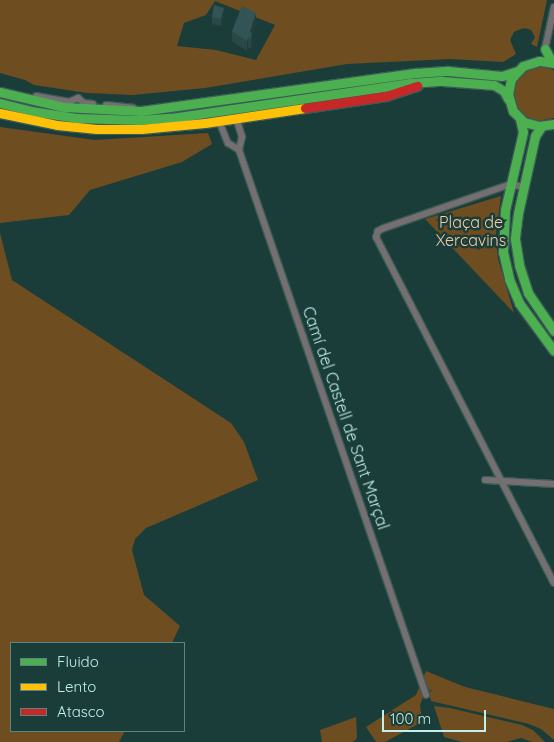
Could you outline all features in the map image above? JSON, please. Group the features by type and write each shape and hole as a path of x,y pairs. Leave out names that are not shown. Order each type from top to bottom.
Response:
{"main road":[{"path":"0,92 80,108 141,110 180,107 416,73 448,71 502,76 536,61 544,50 553,63"},
{"path":"536,61 553,63"},
{"path":"508,99 509,84 517,71"},
{"path":"0,113 57,125 118,130 161,128 386,96 426,81"},
{"path":"0,103 46,114 77,118 139,120 178,117 426,81 462,81 490,84 504,91 512,109 520,119 531,125 554,124"},
{"path":"520,119 522,132 505,210 502,238 509,279 526,315 554,351"},
{"path":"542,126 535,136 516,225 518,265 528,293 537,309 554,331"}],"street":[{"path":"544,50 554,7"},
{"name":"Camí del Castell de Sant Marçal","path":"236,118 242,137 239,150 426,695"},
{"name":"Camí del Castell de Sant Marçal","path":"219,121 228,143 239,150"},
{"path":"523,187 511,184 384,228 378,231 376,236 554,583"},
{"path":"485,480 554,484"}],"green space":[{"path":"0,0 547,0 537,47 531,44 535,37 531,30 525,28 518,30 514,32 510,40 516,54 503,62 450,59 347,64 205,88 133,95 87,93 34,85 25,80 0,73","holes":["215,1 275,25 256,60 216,50 177,46 184,23 206,15"]},
{"path":"543,66 554,70 554,118 538,121 520,112 514,99 513,89 517,80 524,72 533,67"},
{"path":"0,127 95,140 208,133 212,144 182,162 90,190 69,215 0,223"},
{"name":"Plaça de Xercavins","path":"501,196 496,233 498,259 514,313 425,219"},
{"path":"0,233 12,280 231,423 244,442 258,480 146,528 135,539 132,550 144,595 180,626 172,642 10,642 10,732 124,732 119,742 0,742"},
{"path":"426,671 465,687 554,709 554,740 541,729 529,724 431,701 429,693 433,689 424,694 420,705 422,722 385,742 376,742 366,727 416,695"},
{"path":"434,706 522,725 533,730 545,742 532,742 521,738 506,742 462,742 444,737"},
{"path":"356,717 357,738 353,742 322,742 320,730"}],"building":[{"path":"214,5 224,8 221,19 212,17"},
{"path":"242,6 256,13 250,32 252,33 251,39 248,37 247,41 232,31"}],"traffic: fast":[{"path":"545,49 552,62"},
{"path":"554,63 539,61 523,66 511,79 508,94 513,111 524,122 539,126 554,124"},
{"path":"0,92 64,107 141,111 416,73 448,71 502,76 517,71"},
{"path":"0,103 31,111 77,118 139,120 178,117 411,83 442,81 494,85 504,91 508,99"},
{"path":"520,119 523,132 505,210 503,252 509,279 519,303 554,351"},
{"path":"541,127 535,136 518,213 515,239 519,265 528,293 554,331"}],"traffic: slow":[{"path":"0,113 57,125 97,129 141,129 205,123 305,108"}],"traffic: jam":[{"path":"305,108 386,96 417,86"}]}
